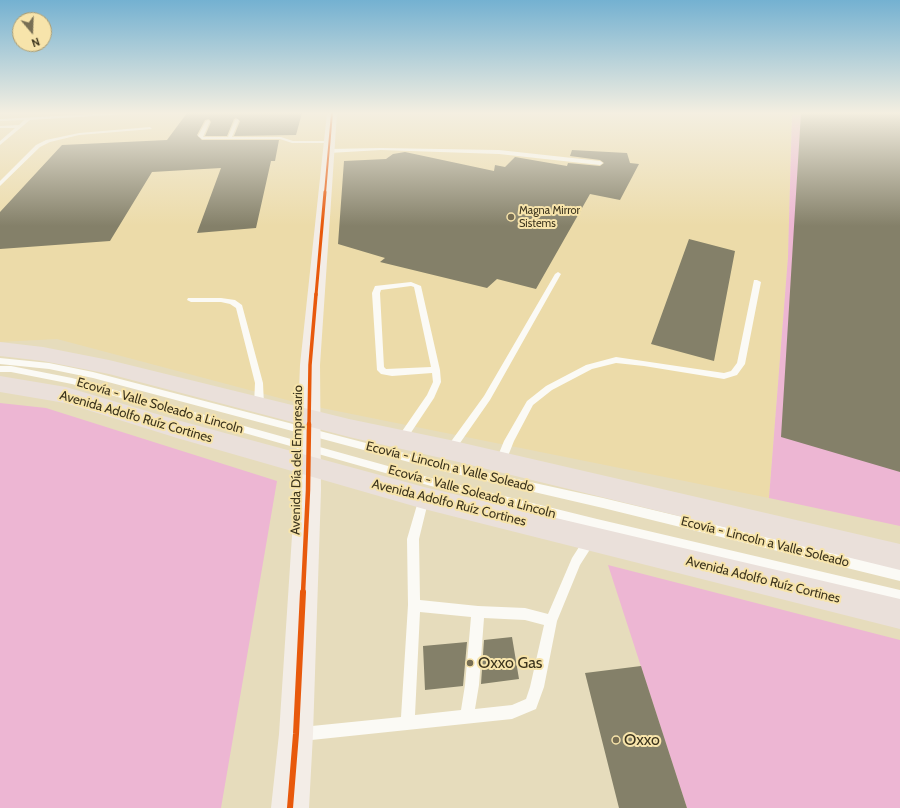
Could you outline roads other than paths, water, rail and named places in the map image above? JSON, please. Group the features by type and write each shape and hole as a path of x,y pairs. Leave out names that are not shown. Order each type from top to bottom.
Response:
{"main road":[{"name":"Avenida Adolfo Ruíz Cortines","path":"0,349 43,354 109,367 259,405 308,441 424,498 590,539 714,567 900,614"},
{"name":"Avenida Adolfo Ruíz Cortines","path":"0,384 13,385 308,441 401,440 450,450 900,557"}],"street":[{"name":"Avenida Día del Empresario","path":"290,808 296,734 310,365 330,151"}],"lane":[{"path":"0,184 33,151"},
{"path":"448,151 499,152 600,163"},
{"path":"450,450 486,398 558,274"},
{"path":"500,462 508,441 530,404 549,388 589,367 616,360 644,363 716,376 724,376 734,373 741,364 757,282"},
{"path":"401,440 432,396 437,382 436,370 417,286 411,284 378,288 376,293 380,368 384,372 392,373 436,370"},
{"path":"191,300 221,300 232,302 239,307 259,383 259,405"},
{"name":"Ecovía - Lincoln a Valle Soleado","path":"0,361 50,366 92,376 308,441 440,466 603,503 900,575"},
{"name":"Ecovía - Valle Soleado a Lincoln","path":"0,369 11,369 72,381 308,441 446,486 605,526 900,596"},
{"path":"408,723 414,605 413,539 424,498"},
{"path":"296,734 512,712 531,704 537,687 551,621 576,562 590,539"},
{"path":"414,605 478,612 525,614 551,621"},
{"path":"467,716 472,685 478,612"}],"place":[{"name":"Magna Mirror Sistems","path":"511,217"},
{"name":"Oxxo Gas","path":"470,663"},
{"name":"Oxxo","path":"616,740"}]}
